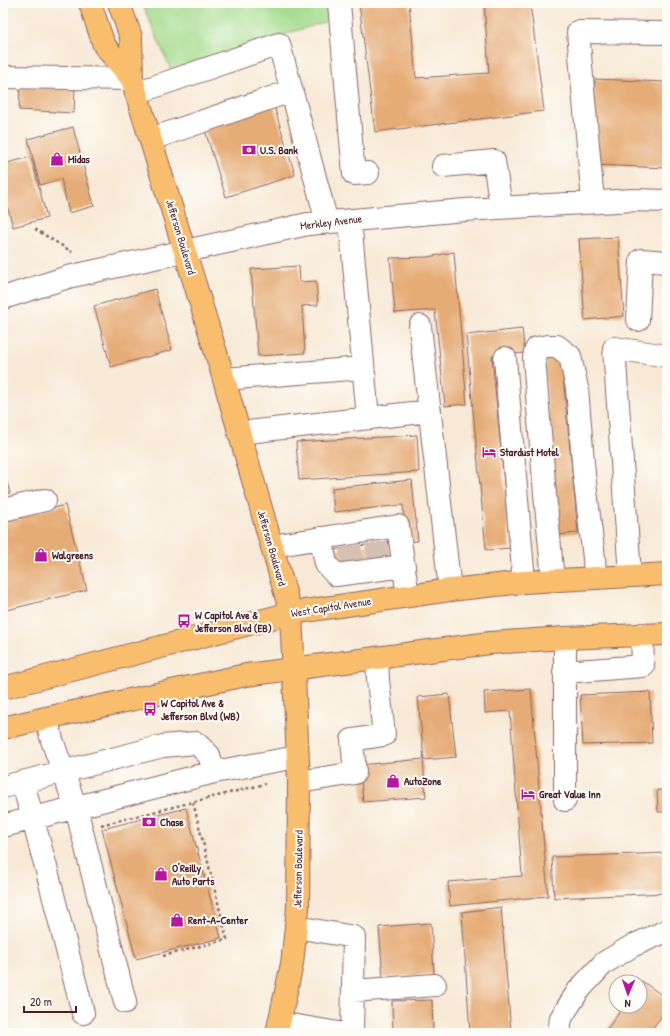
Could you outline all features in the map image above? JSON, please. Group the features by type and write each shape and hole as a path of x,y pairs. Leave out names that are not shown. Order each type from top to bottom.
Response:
{"main road":[{"path":"74,3 104,45"},
{"name":"Jefferson Boulevard","path":"90,3 104,45 134,86"},
{"name":"Jefferson Boulevard","path":"119,3 131,37 134,86 224,379 291,613 299,782 298,908 292,964 278,1028"},
{"name":"West Capitol Avenue","path":"3,688 291,613 450,590 524,582 667,574"},
{"path":"3,728 246,675 294,670 490,643 642,634 667,634"}],"street":[{"path":"339,3 354,174 368,173"},
{"path":"593,202 578,32 667,33"},
{"path":"3,77 134,86 279,44 328,222"},
{"path":"151,139 291,90"},
{"path":"443,166 494,161 501,208"},
{"name":"Merkley Avenue","path":"3,298 68,277 308,224 593,202 633,200 667,201"},
{"path":"350,220 368,418"},
{"path":"638,320 641,260 667,262"},
{"path":"420,326 450,590"},
{"path":"553,580 534,358 537,348 548,346 557,346 570,356 577,388 595,577"},
{"path":"630,575 614,348 667,356"},
{"path":"505,358 524,582"},
{"path":"224,379 364,368"},
{"path":"239,434 430,411"},
{"path":"3,510 45,500"},
{"path":"321,538 326,564 336,575 351,555 377,551 398,526 408,596"},
{"path":"272,546 321,538 351,555 377,551 404,566"},
{"path":"564,672 643,666 642,634"},
{"path":"565,638 565,800"},
{"path":"299,782 355,773 352,740 384,735 377,658"},
{"path":"46,718 63,771 85,821 106,925 125,1002"},
{"path":"83,1013 33,818 13,785 162,746 196,743 209,755 214,772"},
{"path":"3,826 33,818 85,821 214,772 297,757"},
{"path":"296,927 354,937 352,1033"},
{"path":"558,1033 561,1018 578,991 604,962 632,946 667,932"},
{"path":"353,991 435,985"},
{"path":"278,1028 339,1033"}],"path":[{"path":"35,229 72,252"},
{"path":"85,821 193,802 267,784"},
{"path":"163,956 227,939 193,802"}],"green space":[{"path":"142,3 329,3 331,20 171,70"}],"building":[{"path":"359,3 409,3 416,78 489,73 484,3 530,3 544,111 375,132"},
{"path":"595,79 667,82 667,168 592,165"},
{"path":"20,87 75,89 74,113 19,110"},
{"name":"U.S. Bank","path":"273,103 295,175 226,197 203,124"},
{"name":"Midas","path":"73,127 94,206 69,213 61,179 40,185 28,139"},
{"path":"31,157 47,218 13,227 3,190 3,164"},
{"path":"618,237 624,316 585,320 579,239"},
{"path":"454,252 467,404 445,406 435,310 395,313 390,258 428,257"},
{"path":"299,266 300,282 316,281 318,305 302,306 305,353 258,356 251,269"},
{"path":"665,284 667,284 667,325 664,325"},
{"path":"155,289 172,350 111,367 94,306"},
{"name":"Stardust Motel","path":"522,329 525,353 492,356 510,548 486,550 466,335"},
{"path":"561,355 578,533 556,535 544,356"},
{"path":"417,435 419,472 299,480 296,442"},
{"path":"3,468 10,493 3,494"},
{"path":"412,480 418,541 406,542 403,505 334,512 332,488"},
{"name":"Walgreens","path":"65,505 87,590 3,611 3,521"},
{"path":"393,541 396,558 334,568 332,550"},
{"name":"Great Value Inn","path":"531,689 548,896 450,906 448,882 522,876 510,711 485,713 484,692"},
{"path":"650,692 652,743 583,745 580,695"},
{"path":"449,694 456,757 424,760 418,697"},
{"name":"AutoZone","path":"423,759 426,797 363,802 360,765"},
{"path":"657,790 667,790 667,812 658,812"},
{"path":"186,808 221,938 136,959 102,829"},
{"path":"667,853 667,893 554,898 552,857"},
{"path":"501,907 511,1033 470,1033 462,912"},
{"path":"431,923 434,974 383,978 379,927"},
{"path":"648,985 667,999 667,1009 649,1033 604,1033 618,1014 648,1014"},
{"path":"432,1000 433,1033 393,1033 392,1001"}],"tunnel":[{"path":"376,543 379,561"},
{"path":"350,547 353,565"}],"place":[{"name":"U.S. Bank","path":"249,150"},
{"name":"Midas","path":"57,159"},
{"name":"Stardust Motel","path":"489,452"},
{"name":"Walgreens","path":"41,555"},
{"name":"W Capitol Ave & Jefferson Blvd (EB)","path":"184,621"},
{"name":"W Capitol Ave & Jefferson Blvd (WB)","path":"150,709"},
{"name":"AutoZone","path":"393,781"},
{"name":"Great Value Inn","path":"528,794"},
{"name":"Chase","path":"149,822"},
{"name":"O'Reilly Auto Parts","path":"161,874"},
{"name":"Rent-A-Center","path":"177,920"}]}
